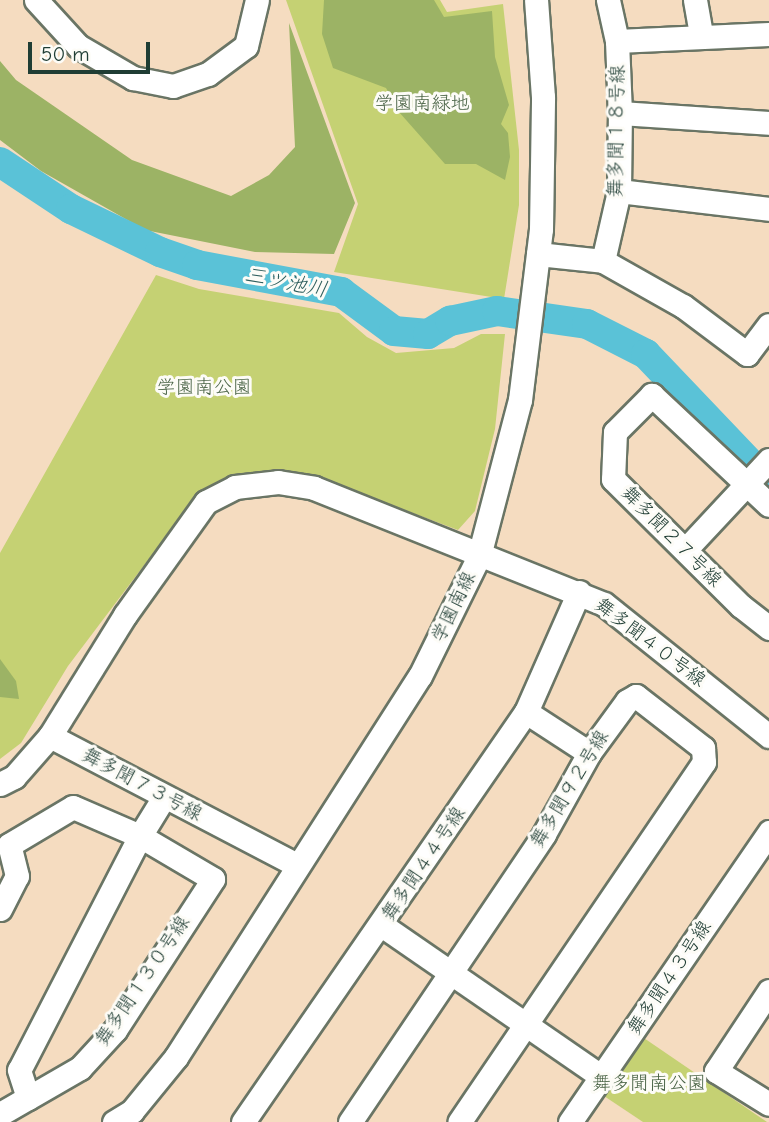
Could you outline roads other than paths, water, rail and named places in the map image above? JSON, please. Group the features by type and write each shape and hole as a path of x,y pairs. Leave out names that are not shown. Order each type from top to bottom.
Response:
{"street":[{"path":"36,0 78,46 133,78 173,86 208,74 246,46 257,0"},
{"name":"学園南線","path":"131,1118 176,1057 420,676 479,556 520,400 537,261 543,97 536,0"},
{"name":"舞多聞１８号線","path":"603,261 619,191 617,41 608,0"},
{"path":"695,0 701,35"},
{"path":"617,41 701,35 769,34"},
{"path":"620,113 769,123"},
{"path":"619,191 769,209"},
{"path":"537,261 603,261 683,306 747,354 769,325"},
{"name":"舞多聞２７号線","path":"769,505 652,395 615,432 613,480 769,628"},
{"path":"685,550 769,460"},
{"name":"舞多聞４０号線","path":"50,736 125,615 206,502 235,487 278,482 314,488 604,604 769,736"},
{"name":"舞多聞４４号線","path":"243,1122 383,926 527,712 579,592"},
{"name":"舞多聞９２号線","path":"350,1122 454,972 544,834 589,753 627,701 636,696 703,748 704,762 459,1122"},
{"path":"527,712 589,753"},
{"path":"0,784 14,776 50,736"},
{"name":"舞多聞７３号線","path":"50,736 298,865"},
{"path":"0,1115 28,1098 19,1070 140,836 164,797"},
{"path":"0,909 17,876 4,846 73,807 140,836"},
{"name":"舞多聞４３号線","path":"570,1122 769,832"},
{"name":"舞多聞１３０号線","path":"28,1098 80,1068 115,1030 213,878 140,836"},
{"path":"383,926 454,972 526,1026 602,1077"},
{"path":"769,991 716,1071 769,1104"}],"waterway":[{"name":"三ツ池川","path":"0,162 71,209 160,252 197,265 341,292 394,331 428,334 450,321 497,311 587,324 646,354 769,483"}],"park label":[{"name":"学園南緑地","path":"422,104"},
{"name":"学園南公園","path":"204,388"},
{"name":"舞多聞南公園","path":"649,1084"}]}
